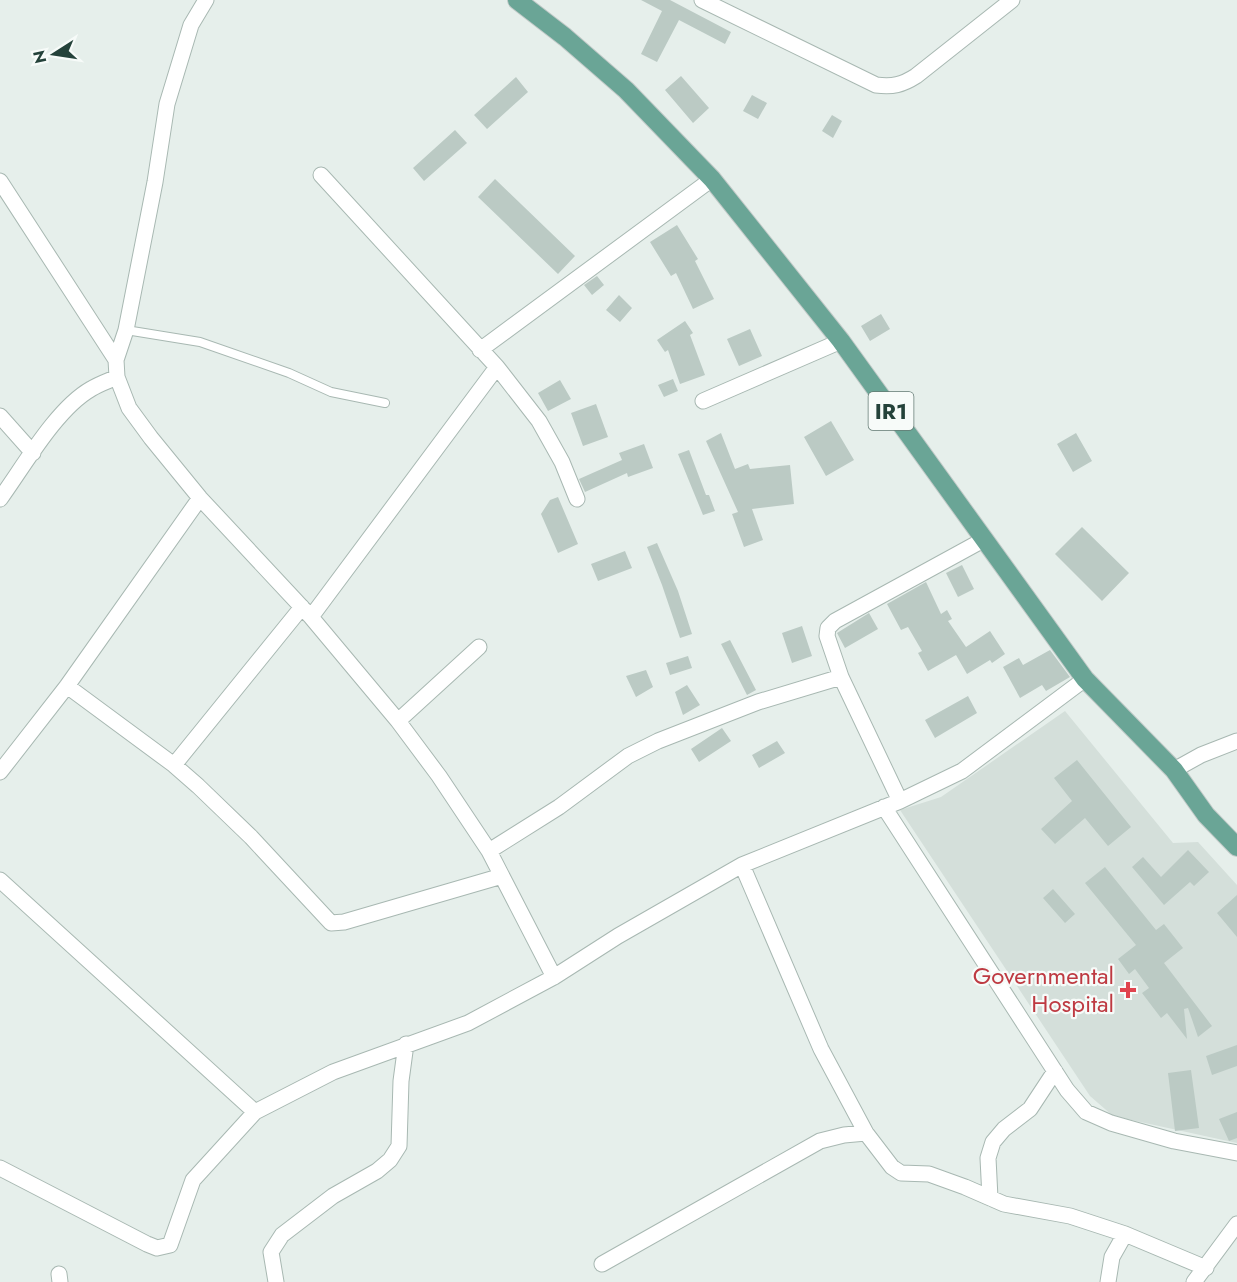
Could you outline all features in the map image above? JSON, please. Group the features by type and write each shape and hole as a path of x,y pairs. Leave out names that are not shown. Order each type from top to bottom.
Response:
{"main road":[{"name":"IR1","path":"517,0 565,37 626,90 712,179 841,341 1085,679 1174,770 1206,815 1237,847"}],"street":[{"path":"206,0 191,25 167,104 155,182 126,330 116,360 117,377 129,408 200,498 306,612 398,721 439,776 489,850 554,977"},
{"path":"702,0 876,84 890,87 903,84 916,76 1012,0"},
{"path":"321,175 497,368 538,421 562,462 577,499"},
{"path":"480,351 712,179"},
{"path":"0,181 116,360"},
{"path":"703,401 841,341"},
{"path":"174,765 306,612 497,368"},
{"path":"0,499 70,406 90,389 117,377"},
{"path":"0,416 33,453"},
{"path":"0,772 67,686 200,498"},
{"path":"900,801 841,677 827,636 828,628 835,621 985,539"},
{"path":"398,721 479,646"},
{"path":"489,850 559,807 628,756 658,741 758,702 841,677"},
{"path":"0,1168 147,1244 157,1248 170,1245 193,1180 255,1112 333,1072 468,1023 554,977 618,936 742,865 900,801 962,771 1085,679"},
{"path":"67,686 174,765 251,837 331,923 344,922 502,876"},
{"path":"1174,770 1201,755 1237,741"},
{"path":"884,807 1066,1090 1086,1112 1110,1123 1174,1141 1237,1153"},
{"path":"742,865 821,1049 866,1133 892,1167 901,1173 929,1174 1004,1204 1070,1216 1125,1234 1206,1268"},
{"path":"0,880 255,1112"},
{"path":"276,1282 271,1252 282,1235 333,1196 376,1171 390,1160 399,1146 401,1081 406,1044"},
{"path":"990,1198 988,1158 993,1142 1004,1129 1030,1109 1055,1071"},
{"path":"602,1264 820,1142 844,1135 866,1133"},
{"path":"1194,1282 1237,1224"},
{"path":"1108,1282 1112,1257 1125,1234"}],"lane":[{"path":"126,330 200,342 289,373 331,392 385,403"}],"shaded area":[{"name":"Governmental Hospital","path":"1065,711 1173,843 1198,842 1237,885 1237,1143 1113,1116 1090,1096 900,810 941,797"}],"building":[{"path":"641,0 670,0 731,32 725,44 679,20 657,62 641,54 662,11"},
{"path":"681,76 709,108 693,123 665,90"},
{"path":"516,77 528,92 487,129 474,115"},
{"path":"752,95 767,103 758,119 743,111"},
{"path":"832,115 842,121 833,138 822,131"},
{"path":"455,130 467,143 424,181 413,168"},
{"path":"495,179 575,256 558,274 478,197"},
{"path":"677,225 698,259 695,261 714,299 693,309 676,273 671,276 650,242"},
{"path":"597,276 604,285 592,295 584,285"},
{"path":"619,295 632,308 620,322 606,310"},
{"path":"881,314 890,329 870,341 861,326"},
{"path":"685,321 693,333 690,335 705,375 680,384 668,350 665,352 657,340"},
{"path":"750,329 762,356 739,366 727,339"},
{"path":"673,379 678,391 664,397 658,385"},
{"path":"560,380 571,399 548,411 538,393"},
{"path":"596,404 608,437 583,446 571,413"},
{"path":"831,421 854,460 826,476 804,437"},
{"path":"721,433 735,469 748,464 750,469 790,465 794,504 752,509 763,540 744,547 732,514 738,512 706,441"},
{"path":"1076,433 1092,461 1073,472 1057,444"},
{"path":"644,444 653,468 628,477 627,473 585,492 579,479 622,460 619,453"},
{"path":"689,450 706,495 709,495 715,511 703,515 678,454"},
{"path":"558,497 578,544 558,553 541,514 550,500"},
{"path":"1082,527 1129,573 1102,601 1055,554"},
{"path":"657,543 678,591 692,634 680,638 647,547"},
{"path":"625,551 632,568 598,581 591,564"},
{"path":"962,565 974,589 958,597 946,573"},
{"path":"926,582 941,614 947,610 952,619 948,621 966,647 990,631 1005,654 992,663 990,660 967,674 956,655 928,671 918,653 922,651 908,627 901,630 887,604"},
{"path":"869,613 878,629 845,648 837,633"},
{"path":"802,626 812,656 792,663 782,633"},
{"path":"730,640 756,690 747,695 721,644"},
{"path":"1050,650 1070,677 1046,691 1042,685 1020,698 1003,667 1019,658 1023,665"},
{"path":"688,656 692,668 670,675 666,663"},
{"path":"646,670 653,687 636,697 626,676"},
{"path":"687,685 700,705 683,715 675,692"},
{"path":"968,696 977,713 935,738 925,720"},
{"path":"722,728 731,741 699,762 691,749"},
{"path":"777,741 785,753 759,768 752,755"},
{"path":"1077,760 1131,827 1108,846 1085,818 1055,844 1041,829 1072,801 1054,778"},
{"path":"1188,850 1209,872 1194,886 1190,882 1164,905 1132,867 1143,857 1161,877"},
{"path":"1105,867 1156,930 1164,924 1183,948 1164,963 1212,1026 1198,1037 1188,1008 1184,1009 1187,1039 1167,1013 1161,1018 1142,993 1149,988 1135,969 1129,974 1118,959 1136,945 1085,883"},
{"path":"1053,889 1075,914 1065,923 1043,898"},
{"path":"1237,895 1237,937 1217,913"},
{"path":"1237,1045 1237,1066 1212,1075 1206,1056"},
{"path":"1191,1070 1199,1128 1175,1131 1168,1073"},
{"path":"1237,1112 1237,1138 1229,1141 1219,1119"}],"place":[{"name":"Governmental Hospital","path":"1128,990"}]}
